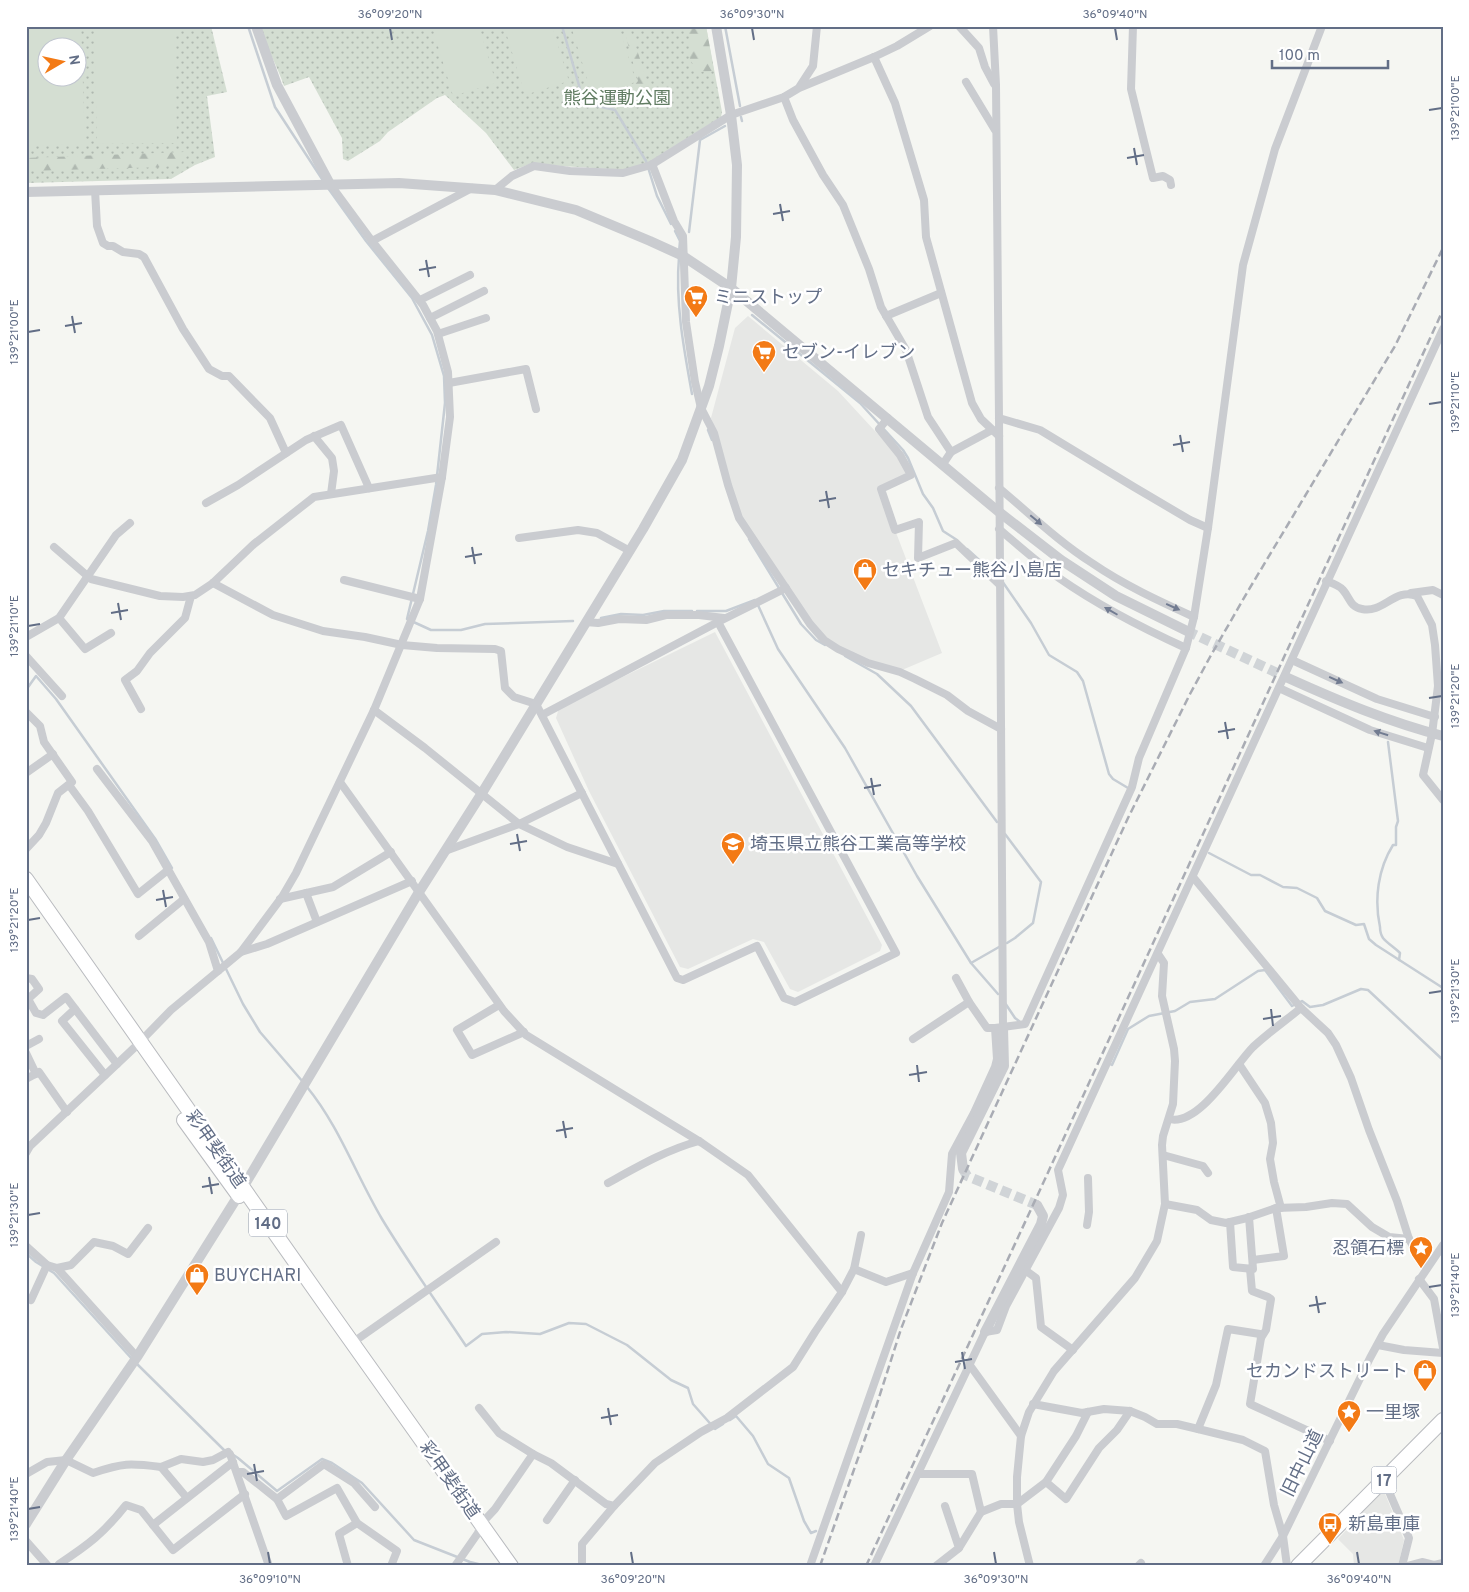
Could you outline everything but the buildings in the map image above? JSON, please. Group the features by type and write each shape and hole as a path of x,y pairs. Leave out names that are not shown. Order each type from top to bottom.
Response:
{"highway":[{"name":"彩甲斐街道","path":"26,879 213,1163 241,1192 352,1343 480,1529 501,1566"},
{"name":"彩甲斐街道","path":"26,895 137,1045"},
{"name":"彩甲斐街道","path":"241,1192 480,1529 511,1566"},
{"name":"17","path":"1298,1566 1443,1420"}],"street":[{"path":"26,1153 30,1146 137,1045 170,1010 241,952 280,899 296,873 374,710 410,626 419,598 442,477 450,417 448,372 438,334 420,300 325,185 277,85 256,26"},
{"path":"26,1524 66,1460 137,1357 241,1192 419,892 630,551 682,460 709,386 731,288 736,237 737,165 716,26"},
{"path":"799,88 813,66 817,26"},
{"path":"494,190 512,176 534,166 570,171 623,174 651,165 731,116 784,97 799,88 897,46 930,26"},
{"path":"959,26 979,48 985,68 996,85"},
{"path":"810,1566 913,1273 949,1192 952,1154 974,1113 997,1059 999,1028 1001,729 996,85 993,26"},
{"path":"1134,26 1131,89 1153,178 1163,176 1170,180 1172,185"},
{"path":"956,978 969,1002 987,1028 1025,1024 1132,787 1139,758 1186,648 1194,617 1208,528 1243,265 1275,149 1322,26"},
{"path":"874,56 895,103 924,200 926,237 972,403 981,419 999,436"},
{"path":"966,82 996,132"},
{"path":"784,97 793,120 823,175 843,205 869,269 881,307 906,350 928,416 952,452"},
{"path":"651,165 674,221 683,236 680,254 686,322 695,382 701,408 714,433 739,518 810,624 824,640 868,663 915,678 947,695 968,711 1001,729"},
{"path":"26,192 399,183 494,190 576,210 680,254 731,288 886,420 943,464 999,512 1086,578 1116,596 1187,631"},
{"path":"372,241 473,188"},
{"path":"95,190 97,226 101,239 108,246 113,246 124,252 139,254 144,258 183,329 209,369 222,376 229,376 264,411 270,418 286,453"},
{"path":"420,300 470,275"},
{"path":"430,318 484,291"},
{"path":"886,316 941,293"},
{"path":"438,334 486,318"},
{"path":"985,1332 997,1330 1006,1306 1059,1208 1063,1194 1058,1170 1292,660 1326,580 1443,329"},
{"path":"449,383 526,369 536,409"},
{"path":"999,418 1040,430 1134,488 1190,520 1208,528"},
{"path":"886,420 879,429 900,455 911,475 881,489 895,530 919,522 918,558 956,543 999,584"},
{"path":"206,503 238,485 314,436 341,425 369,488"},
{"path":"943,464 952,452 992,430"},
{"path":"314,436 332,458 334,471 331,494"},
{"path":"54,547 92,579 160,596 192,596 213,583 254,544 314,497 442,477"},
{"path":"999,488 1064,544 1092,564 1148,596 1194,617"},
{"path":"26,637 59,618 116,536 130,523"},
{"path":"999,529 1037,561 1080,592 1116,614 1186,648"},
{"path":"518,538 578,530 597,533 630,551"},
{"path":"344,580 419,598"},
{"path":"1326,580 1342,589 1352,606 1364,610 1376,608 1395,597 1409,593 1433,590 1443,595"},
{"path":"213,583 273,615 324,631 402,645 495,649 501,651 505,688 514,696 536,704 676,978 683,980 757,946 784,998 795,1002 896,953 718,622"},
{"path":"542,715 718,622 786,589"},
{"path":"1409,593 1417,596 1432,625 1438,686 1435,717 1423,775 1443,800"},
{"path":"141,709 125,680 137,670 150,653 185,618 192,596"},
{"path":"586,622 598,623 619,619 646,620 666,615 726,618"},
{"path":"59,618 85,649 111,633"},
{"path":"26,656 62,696"},
{"path":"1292,660 1377,698 1435,717"},
{"path":"1288,678 1354,707 1432,734 1443,736"},
{"path":"1279,688 1370,730 1428,748"},
{"path":"374,710 482,793 519,824 567,847 618,864"},
{"path":"26,712 40,726 44,742 72,782 58,793 40,834 26,849"},
{"path":"26,773 53,754"},
{"path":"96,769 152,841 209,942 220,970"},
{"path":"340,782 499,1005 524,1032 699,1141 748,1175 842,1292"},
{"path":"68,785 88,811 138,894 168,870"},
{"path":"445,851 519,824 582,793"},
{"path":"280,899 333,887 391,852"},
{"path":"1193,877 1299,1006 1328,1033 1336,1045 1351,1078 1397,1201 1409,1240 1426,1268"},
{"path":"241,952 267,944 412,881"},
{"path":"306,893 317,922"},
{"path":"139,936 184,900"},
{"path":"1030,1566 1017,1504 1017,1477 1021,1436 1033,1404 1054,1371 1135,1278 1157,1241 1165,1204 1163,1136 1174,1096 1175,1061 1162,996 1164,963 1158,954"},
{"path":"26,978 32,979 39,989 28,999 36,1013 43,1015 66,997 117,1064"},
{"path":"913,1039 969,1002"},
{"path":"499,1005 457,1030 472,1055 524,1032"},
{"path":"1169,1119 1174,1120 1185,1117 1207,1102 1217,1093 1253,1047 1299,1006"},
{"path":"75,1009 62,1021 105,1075"},
{"path":"962,1169 961,1153 1004,1066 999,1028"},
{"path":"26,1046 38,1039"},
{"path":"26,1053 36,1074"},
{"path":"1239,1064 1265,1103 1271,1123 1273,1143 1270,1159 1284,1256 1253,1260"},
{"path":"26,1079 39,1072 67,1112"},
{"path":"608,1183 680,1146 699,1141"},
{"path":"1163,1155 1203,1166 1208,1173"},
{"path":"1087,1225 1089,1212 1088,1178"},
{"path":"1165,1204 1197,1210 1211,1220 1226,1223 1278,1208 1306,1207 1332,1202 1347,1204 1372,1227 1389,1237 1409,1240"},
{"path":"874,1566 969,1364 1041,1224 1043,1216 1037,1205"},
{"path":"1249,1217 1253,1260 1253,1269 1250,1269"},
{"path":"1230,1222 1232,1267 1250,1269"},
{"path":"26,1246 47,1265 57,1268 71,1265 94,1242 113,1246 128,1254 148,1228"},
{"path":"582,1566 582,1544 614,1506 655,1464 727,1418 793,1367 842,1292 854,1269 861,1235"},
{"path":"352,1343 496,1242"},
{"name":"旧中山道","path":"1264,1566 1283,1536 1378,1345 1419,1278 1443,1245"},
{"path":"31,1300 47,1265"},
{"path":"57,1268 137,1357"},
{"path":"854,1269 886,1282 913,1273"},
{"path":"1250,1269 1252,1291 1268,1296 1271,1299 1266,1330 1261,1338 1250,1404 1330,1441"},
{"path":"1025,1270 1036,1278 1041,1327 1073,1350"},
{"path":"1419,1278 1434,1298 1443,1348"},
{"path":"1198,1429 1216,1385 1228,1329 1260,1334 1261,1338"},
{"path":"1378,1345 1404,1350 1443,1352"},
{"path":"969,1364 1021,1436"},
{"path":"1033,1404 1082,1413 1104,1409 1130,1411 1157,1424 1177,1424 1243,1440 1264,1451 1274,1505 1283,1536 1287,1566"},
{"path":"480,1408 500,1433 551,1463 606,1504 614,1506"},
{"path":"1046,1482 1066,1499 1098,1448 1117,1430 1130,1411"},
{"path":"936,1566 946,1556 959,1548 981,1512 1002,1504 1017,1504 1046,1482 1076,1436 1088,1412"},
{"path":"455,1566 533,1454"},
{"path":"26,1474 47,1462 66,1460 93,1473 118,1464 127,1463 161,1467 181,1459 203,1462 231,1456"},
{"path":"231,1456 269,1566"},
{"path":"153,1525 187,1498 231,1456"},
{"path":"277,1499 324,1464 354,1483 375,1507"},
{"path":"161,1467 187,1498"},
{"path":"237,1472 243,1472 277,1499 286,1516 337,1488 357,1523 397,1552 391,1566"},
{"path":"918,1474 972,1474 981,1512"},
{"path":"547,1520 575,1480"},
{"path":"1384,1480 1409,1538 1402,1566"},
{"path":"59,1565 86,1546 109,1526 126,1506 141,1510 173,1550 245,1494"},
{"path":"945,1506 959,1548"},
{"path":"348,1566 339,1534 357,1523"},
{"path":"26,1541 48,1566"},
{"path":"946,1556 950,1566"},
{"path":"1407,1566 1422,1562 1434,1565 1443,1563"}],"shaded area":[{"path":"748,316 838,391 899,457 907,475 879,488 942,653 902,670 873,663 825,639 812,623 742,518 711,418 735,328"},
{"name":"埼玉県立熊谷工業高等学校","path":"715,632 882,945 880,951 798,992 790,989 764,942 753,939 688,969 680,967 589,791 556,718 559,708"},
{"path":"1383,1489 1404,1540 1398,1566 1354,1566 1353,1554 1338,1539 1353,1523 1360,1511"}],"green space":[{"path":"26,26 211,26 227,92 207,96 215,157 195,165 171,179 26,183"},
{"path":"26,26 81,26 81,38 38,38 38,88 83,88 85,144 26,146"},
{"path":"94,26 174,26 177,143 97,144"},
{"name":"熊谷運動公園","path":"260,26 706,26 722,112 721,117 648,163 624,170 530,164 514,170 486,133 445,95 437,98 388,132 380,141 348,161 343,159 342,138 309,77 284,86"},
{"path":"432,26 479,26 496,83 453,96"},
{"path":"504,26 552,26 569,81 525,95"},
{"path":"571,26 619,26 636,82 592,95"},
{"path":"623,26 630,26 644,71 645,81 643,97 628,110 605,106 593,100 596,97 633,87 638,81"},
{"path":"689,26 706,26 714,71 697,72 689,57"},
{"path":"184,152 188,155 181,163 164,167 26,171 26,158"}],"waterway":[{"path":"248,26 275,107 322,179"},
{"path":"562,26 584,103 615,110 646,161 657,196 671,224"},
{"path":"725,26 740,106"},
{"path":"741,117 742,121"},
{"path":"689,232 700,140 725,126"},
{"path":"328,188 366,241 412,298 432,335 444,376 445,403 436,485 428,531 407,619 431,630 461,630 485,624 573,621"},
{"path":"675,231 680,241 679,252"},
{"path":"679,257 679,309 692,394"},
{"path":"752,315 860,403 903,450 923,494 933,508 943,531 957,540"},
{"path":"708,430 712,440"},
{"path":"749,539 801,624 816,640 825,645"},
{"path":"967,549 998,577"},
{"path":"1002,581 1031,623 1049,655 1077,672 1083,681 1109,774 1113,779 1128,788"},
{"path":"697,611 726,611 755,600"},
{"path":"757,603 778,649 845,748 917,876 971,963 998,994"},
{"path":"601,618 621,614 643,615 664,611 692,611"},
{"path":"845,656 877,674 911,706 997,822"},
{"path":"26,690 36,676 56,699 156,840 172,868"},
{"path":"1388,742 1398,821 1396,845 1393,845 1384,864 1377,906 1380,931 1385,940 1400,953 1399,960"},
{"path":"1005,834 1041,882 1033,923 1007,943"},
{"path":"1209,853 1251,875 1260,875 1283,887 1297,888 1317,898 1325,911 1356,925 1364,924 1369,939 1376,945 1443,988"},
{"path":"211,938 243,1004 260,1032 303,1082"},
{"path":"971,963 999,947"},
{"path":"1110,1064 1112,1065 1128,1029 1149,1016 1175,1011 1190,1002 1215,999 1258,971 1265,970 1292,1006 1302,1001 1310,1007 1323,1005 1361,989 1368,990 1443,1060"},
{"path":"1005,1003 1019,1021"},
{"path":"307,1087 329,1118 382,1219 466,1346 482,1334 506,1332 540,1334 569,1323 586,1324 627,1345 671,1380 688,1388 693,1404 715,1429 723,1424"},
{"path":"26,1253 36,1262 54,1273 132,1359"},
{"path":"136,1363 225,1451"},
{"path":"730,1420 736,1416 753,1436 768,1464 789,1478 804,1521 811,1533 816,1531"},
{"path":"232,1454 277,1491 322,1459 332,1463 362,1483 414,1540 470,1562 486,1566"}],"tunnel":[{"path":"1187,631 1288,678"},
{"path":"963,1169 967,1176 1037,1205"}],"railway":[{"path":"820,1566 875,1410 901,1329 942,1223 1128,818 1210,657 1395,346 1443,248"},
{"path":"866,1566 1443,310"}],"place":[{"name":"ミニストップ","path":"696,318"},
{"name":"セブン-イレブン","path":"764,373"},
{"name":"セキチュー熊谷小島店","path":"865,591"},
{"name":"埼玉県立熊谷工業高等学校","path":"733,865"},
{"name":"忍領石標","path":"1421,1269"},
{"name":"BUYCHARI","path":"197,1296"},
{"name":"セカンドストリート","path":"1425,1392"},
{"name":"一里塚","path":"1349,1433"},
{"name":"新島車庫","path":"1330,1545"}]}
